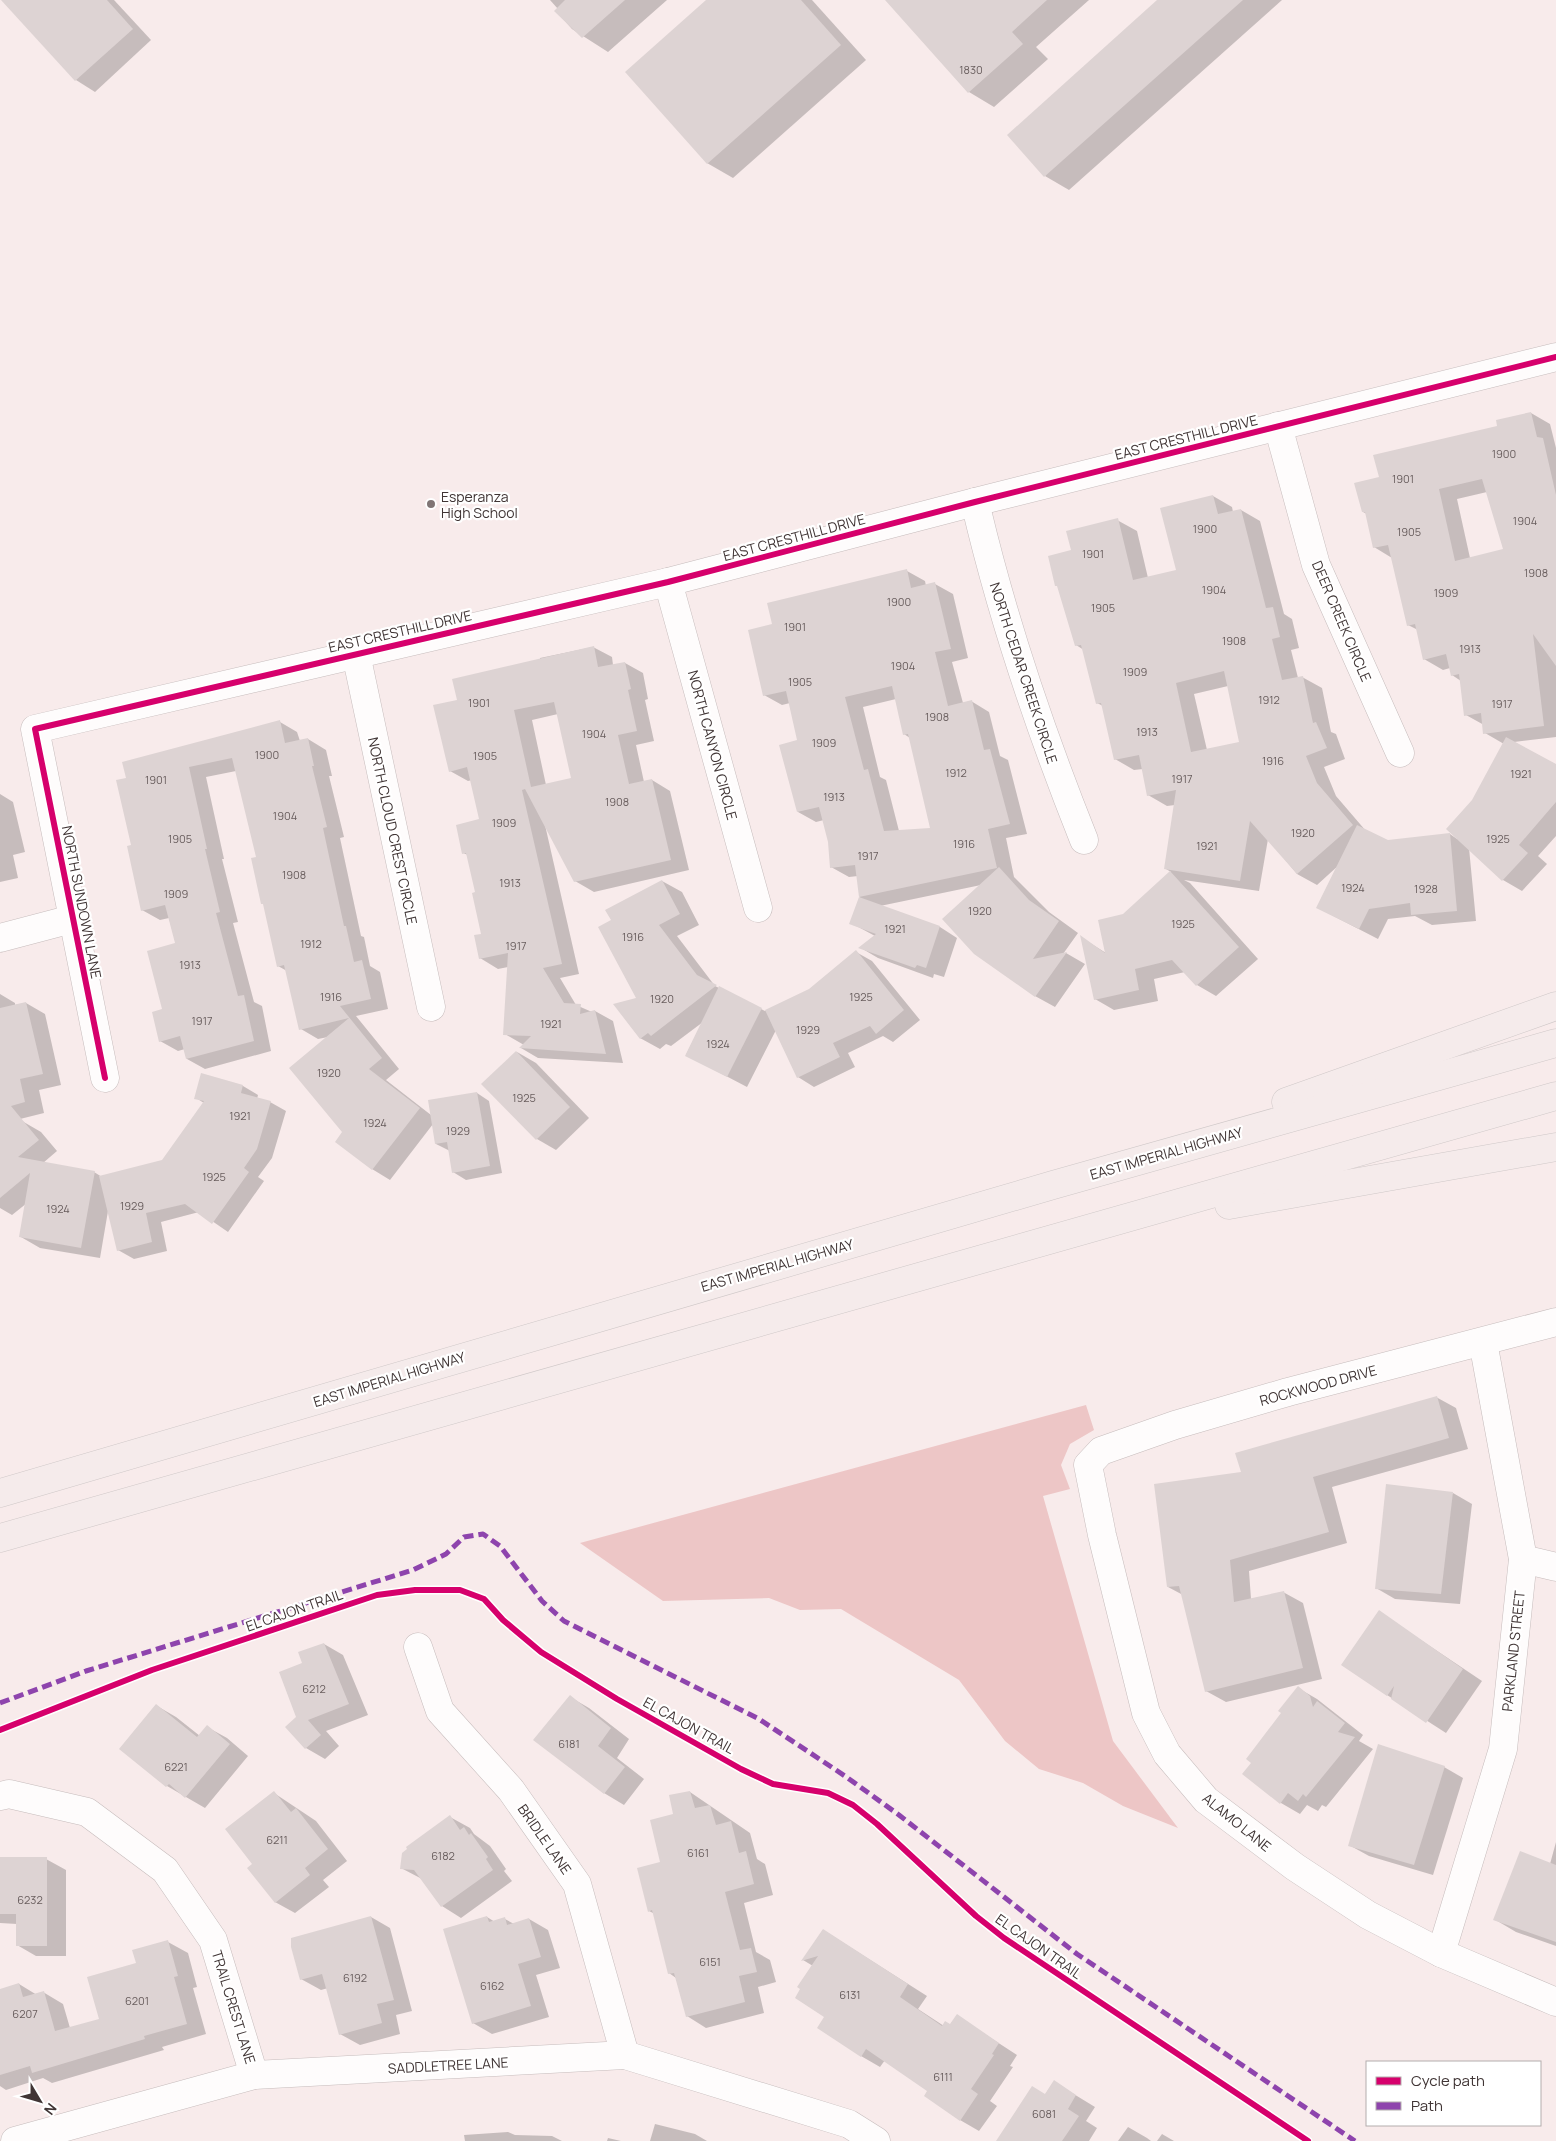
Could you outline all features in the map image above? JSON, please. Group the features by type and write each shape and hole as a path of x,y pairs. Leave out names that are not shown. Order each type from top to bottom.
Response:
{"highway":[{"path":"1053,1185 1556,1006"},
{"name":"EAST IMPERIAL HIGHWAY","path":"0,1493 1053,1185 1556,1043"},
{"path":"0,1538 1556,1096"},
{"path":"1079,1232 1556,1147"}],"street":[{"name":"EAST CRESTHILL DRIVE","path":"35,729 668,582 975,502 1556,357"},
{"name":"DEER CREEK CIRCLE","path":"1278,426 1316,565 1400,753"},
{"name":"NORTH CEDAR CREEK CIRCLE","path":"975,502 992,576 1043,736 1084,840"},
{"name":"NORTH CANYON CIRCLE","path":"668,582 758,908"},
{"name":"NORTH CLOUD CREST CIRCLE","path":"356,654 431,1007"},
{"name":"NORTH SUNDOWN LANE","path":"35,729 106,1078"},
{"path":"0,938 72,918"},
{"name":"ROCKWOOD DRIVE","path":"1088,1465 1101,1451 1175,1425 1288,1392 1556,1322"},
{"name":"PARKLAND STREET","path":"1441,1953 1503,1749 1523,1559 1483,1342"},
{"name":"ALAMO LANE","path":"1088,1465 1102,1535 1146,1713 1168,1754 1206,1800 1295,1867 1368,1914 1441,1953 1556,2002"},
{"path":"1523,1559 1556,1567"},
{"name":"BRIDLE LANE","path":"418,1648 440,1711 511,1790 577,1884 625,2055"},
{"name":"TRAIL CREST LANE","path":"0,1796 9,1794 87,1812 165,1870 213,1940 254,2075"},
{"name":"SADDLETREE LANE","path":"15,2141 254,2075 625,2055 849,2124 876,2141"}],"shaded area":[{"path":"1086,1405 1094,1430 1070,1444 1061,1465 1070,1489 1043,1496 1113,1741 1178,1828 1123,1806 1083,1783 1039,1769 1005,1741 959,1680 841,1609 800,1610 769,1598 663,1601 580,1543"}],"building":[{"path":"1,0 107,0 133,29 75,81"},
{"path":"565,0 625,0 582,38 554,11"},
{"path":"706,0 801,0 841,45 707,164 625,72"},
{"path":"885,0 1047,0 1012,32 1023,44 968,93"},
{"path":"1157,0 1243,0 1044,177 1007,135"},
{"path":"1531,412 1537,437 1543,438 1556,495 1556,666 1533,634 1544,726 1483,734 1481,713 1464,716 1459,674 1451,676 1446,654 1423,660 1415,624 1407,626 1388,545 1373,548 1365,512 1362,512 1354,483 1379,477 1373,455 1497,426 1496,420","holes":["1482,479 1503,549 1455,561 1439,489"]},
{"path":"1213,495 1218,514 1241,509 1266,608 1273,607 1280,637 1272,639 1282,680 1303,676 1313,723 1316,722 1327,748 1306,756 1317,783 1353,825 1297,874 1250,821 1240,881 1164,869 1176,790 1147,796 1139,755 1114,760 1101,703 1096,704 1081,645 1075,646 1057,586 1055,586 1048,556 1071,550 1066,531 1118,518 1133,580 1176,570 1160,508","holes":["1224,671 1239,742 1191,752 1176,683"]},
{"path":"907,569 911,588 935,582 951,649 935,652 948,706 972,700 984,750 990,749 1010,824 988,829 997,868 859,897 855,865 830,868 828,842 819,807 797,812 779,745 797,740 786,691 763,696 748,630 772,624 767,603","holes":["892,686 903,735 908,734 930,828 884,831 868,769 864,770 845,697"]},
{"path":"594,646 598,667 625,662 631,689 628,690 637,731 618,735 629,784 652,779 671,860 574,882 525,789 522,790 562,964 543,968 564,1003 581,1004 580,1014 595,1010 606,1054 519,1048 531,1036 503,1035 508,953 479,959 474,935 481,934 472,893 475,892 466,853 462,854 456,825 479,819 467,767 449,772 433,705 457,700 452,679","holes":["554,702 571,778 531,787 514,710"]},
{"path":"280,720 285,743 308,738 314,766 312,766 327,827 323,828 344,926 346,926 354,962 362,960 371,999 340,1006 382,1058 369,1069 420,1108 372,1170 335,1142 342,1132 289,1068 349,1018 299,1030 284,965 277,967 263,904 261,904 251,858 256,857 232,758 189,767 220,912 216,913 238,996 244,995 254,1041 186,1059 180,1036 159,1042 152,1012 162,1009 147,951 175,943 165,905 141,911 127,846 131,845 116,780 126,778 122,762"},
{"path":"1506,737 1556,764 1556,802 1519,845 1528,853 1502,881 1446,829 1472,800"},
{"path":"1357,825 1388,840 1450,833 1457,911 1411,915 1410,903 1369,909 1359,929 1316,908"},
{"path":"999,867 1029,900 1059,921 1033,959 1067,952 1035,997 974,954 942,919"},
{"path":"1170,871 1239,947 1196,986 1172,960 1135,969 1139,990 1094,1000 1080,935 1105,953 1098,920 1123,914"},
{"path":"662,880 680,914 659,925 697,975 717,985 651,1036 648,1033 640,1039 613,1004 636,998 598,927 611,920 605,910"},
{"path":"859,897 940,926 926,968 917,965 915,968 858,948 876,934 849,924"},
{"path":"856,950 904,1010 876,1034 870,1026 833,1043 840,1057 797,1078 765,1010 809,989"},
{"path":"719,986 762,1008 727,1077 685,1056"},
{"path":"26,1002 43,1074 20,1079 25,1102 11,1106 39,1140 18,1157 95,1171 81,1248 19,1237 30,1173 0,1198 0,1008"},
{"path":"516,1051 570,1107 536,1140 481,1084"},
{"path":"201,1073 243,1085 241,1093 271,1101 257,1149 244,1168 249,1172 212,1224 185,1204 146,1213 152,1242 117,1251 99,1176 162,1160 204,1101 194,1099"},
{"path":"477,1092 490,1166 452,1173 447,1142 435,1144 428,1100"},
{"path":"1437,1396 1449,1438 1313,1477 1329,1532 1230,1560 1234,1602 1284,1591 1303,1668 1205,1692 1179,1586 1167,1587 1154,1484 1241,1472 1235,1453"},
{"path":"1386,1484 1453,1492 1441,1594 1375,1589"},
{"path":"1379,1610 1463,1669 1426,1723 1391,1699 1394,1686 1387,1696 1341,1665"},
{"path":"324,1643 349,1704 308,1720 321,1735 305,1749 285,1727 296,1717 279,1672 302,1663 298,1652"},
{"path":"1298,1686 1310,1696 1313,1707 1317,1701 1345,1723 1338,1732 1355,1737 1306,1797 1303,1794 1298,1801 1288,1793 1280,1804 1242,1774 1251,1763 1246,1759 1281,1713 1278,1711"},
{"path":"570,1695 611,1728 598,1746 625,1767 604,1794 533,1740"},
{"path":"156,1704 197,1737 207,1725 230,1744 185,1798 169,1784 166,1787 119,1749"},
{"path":"1378,1744 1445,1766 1414,1865 1348,1846"},
{"path":"274,1791 291,1812 296,1808 328,1849 305,1868 310,1875 275,1903 247,1868 252,1864 225,1829"},
{"path":"690,1791 695,1808 710,1805 716,1825 731,1821 739,1853 746,1851 754,1884 725,1892 740,1950 751,1948 757,1972 739,1976 745,2002 686,2017 674,1973 668,1974 652,1910 648,1912 637,1868 660,1862 650,1820 673,1814 669,1795"},
{"path":"450,1815 460,1830 464,1827 469,1835 471,1833 488,1857 486,1859 493,1870 441,1907 414,1870 400,1869 402,1853 407,1849 406,1847"},
{"path":"1520,1851 1556,1865 1556,1942 1493,1920"},
{"path":"0,1857 47,1857 47,1946 16,1946 16,1914 0,1914"},
{"path":"371,1916 394,2000 377,2004 382,2023 339,2035 322,1974 300,1980 291,1947 291,1938"},
{"path":"487,1916 489,1922 505,1917 507,1925 529,1918 541,1957 518,1964 531,2006 472,2024 443,1929"},
{"path":"823,1929 908,1984 900,1997 942,2026 945,2021 950,2024 957,2014 999,2043 992,2054 994,2055 971,2089 978,2094 960,2121 924,2096 927,2091 866,2049 861,2057 817,2028 824,2017 795,1998 800,1989 797,1987 818,1956 801,1961"},
{"path":"168,1940 178,1976 174,1977 187,2024 144,2036 145,2039 32,2073 30,2066 0,2075 0,1989 19,1983 23,1997 44,1991 55,2031 99,2019 87,1977 136,1963 132,1950"},
{"path":"1054,2080 1076,2095 1068,2109 1079,2116 1062,2141 996,2141 1032,2086 1045,2094"}],"marked path":[{"path":"0,1703 86,1671 413,1570 446,1554 464,1537 483,1534 500,1546 542,1601 564,1621 759,1719 845,1776 899,1815 1077,1954 1355,2141"}],"cycle path":[{"path":"105,1078 35,729 668,582 975,502 1556,357"},
{"name":"EL CAJON TRAIL","path":"0,1730 152,1670 377,1595 415,1590 460,1590 484,1599 503,1620 541,1652 617,1699 741,1769 773,1784 828,1793 853,1805 877,1824 976,1916 1004,1938 1308,2141"}],"place":[{"name":"Esperanza High School","path":"431,504"}]}
